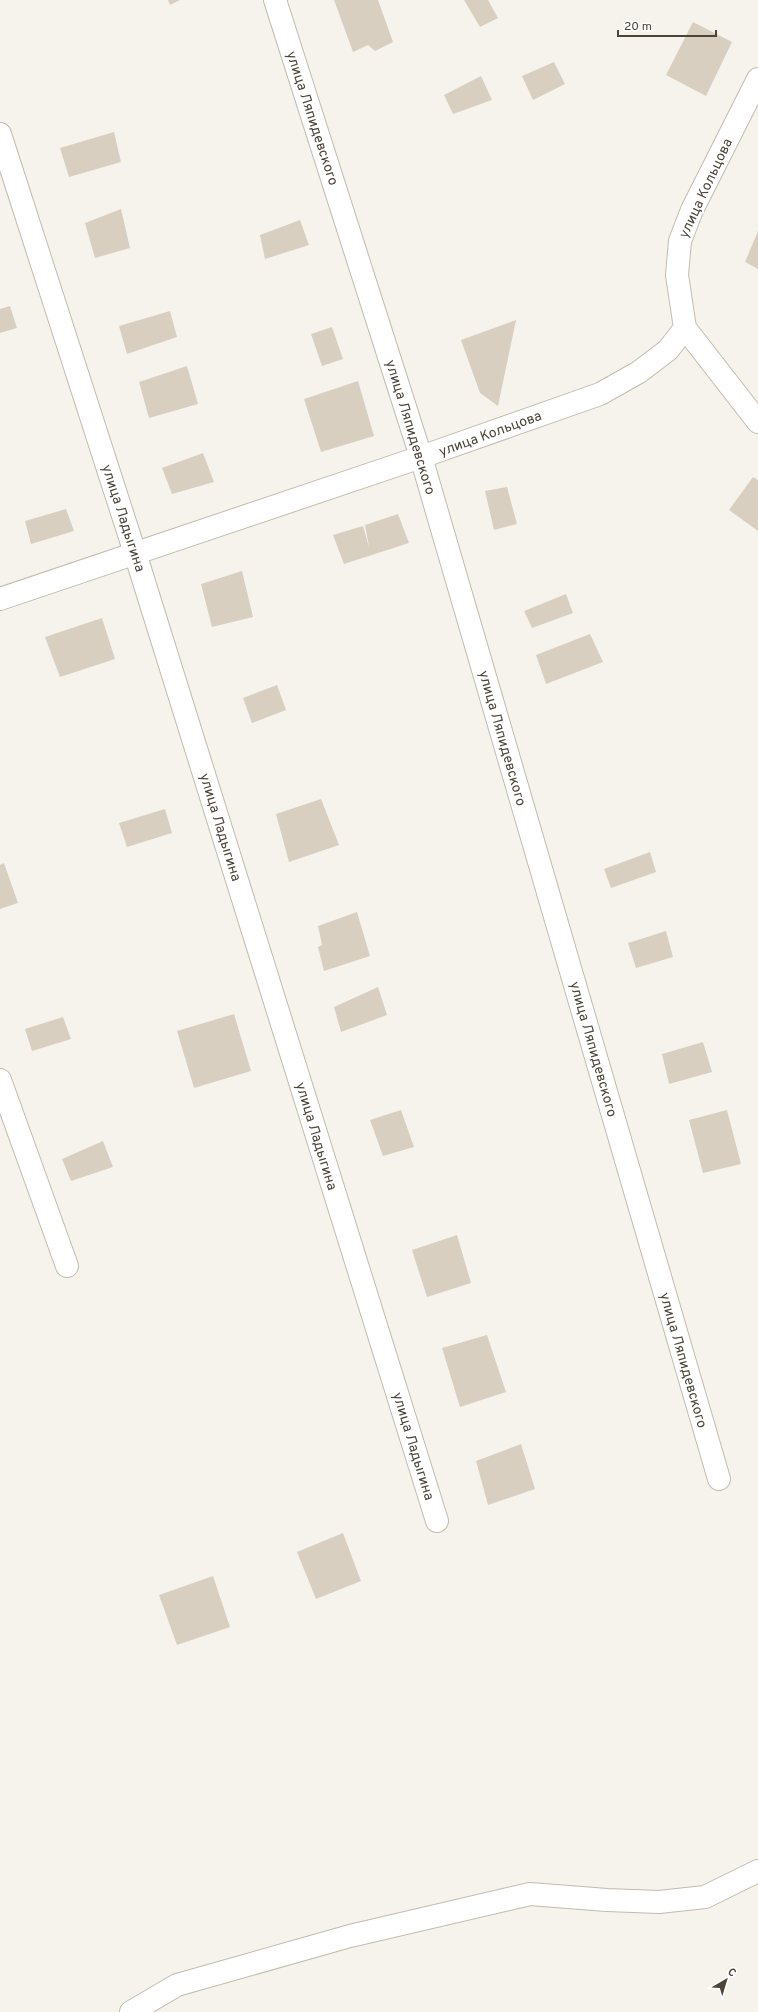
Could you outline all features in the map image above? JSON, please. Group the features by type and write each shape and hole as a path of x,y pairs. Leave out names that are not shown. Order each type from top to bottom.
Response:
{"street":[{"name":"улица Ляпидевского","path":"275,0 421,457 719,1479"},
{"name":"улица Кольцова","path":"0,598 421,457 600,394 639,372 668,350 685,328 677,275 680,241 692,210 758,79"},
{"name":"улица Ладыгина","path":"0,134 135,553 437,1521"},
{"path":"685,328 758,422"},
{"path":"0,1080 67,1266"},
{"path":"131,2012 177,1985 350,1936 530,1894 607,1900 659,1902 705,1897 758,1871"}],"building":[{"path":"168,0 180,0 170,5"},
{"path":"334,0 378,0 393,42 375,51 368,45 353,52"},
{"path":"464,0 488,0 498,18 480,27"},
{"path":"693,22 732,42 706,96 666,75"},
{"path":"554,62 565,84 533,100 522,76"},
{"path":"481,76 492,100 453,114 444,95"},
{"path":"114,132 121,162 69,177 60,148"},
{"path":"121,209 130,248 95,258 85,223"},
{"path":"300,220 309,245 265,259 260,235"},
{"path":"758,231 758,269 745,262"},
{"path":"10,306 17,328 0,333 0,309"},
{"path":"170,311 177,337 127,354 119,326"},
{"path":"516,320 498,406 480,393 461,340"},
{"path":"332,327 343,359 322,366 311,334"},
{"path":"187,366 198,404 149,418 139,382"},
{"path":"358,381 374,436 321,452 304,399"},
{"path":"203,453 214,482 172,494 162,468"},
{"path":"753,477 758,480 758,531 729,510"},
{"path":"507,487 517,524 494,530 485,491"},
{"path":"66,509 74,531 31,544 25,521"},
{"path":"398,514 409,543 344,564 333,535 363,526 369,547 365,525"},
{"path":"242,571 253,617 212,627 201,584"},
{"path":"566,594 573,613 532,628 524,611"},
{"path":"102,618 115,659 60,677 45,637"},
{"path":"590,634 603,662 546,684 536,655"},
{"path":"277,685 286,710 252,723 243,698"},
{"path":"321,799 339,845 289,862 276,814"},
{"path":"165,809 172,833 127,847 119,823"},
{"path":"650,852 656,872 611,888 604,869"},
{"path":"4,863 18,903 0,909 0,865"},
{"path":"357,912 370,956 324,971 318,947 322,945 318,926"},
{"path":"666,931 673,957 636,968 628,943"},
{"path":"378,987 387,1015 341,1032 334,1007"},
{"path":"234,1014 251,1071 194,1088 177,1031"},
{"path":"63,1017 71,1039 32,1051 25,1029"},
{"path":"703,1042 712,1072 669,1084 662,1054"},
{"path":"401,1110 414,1147 383,1156 370,1120"},
{"path":"727,1110 741,1164 703,1173 689,1120"},
{"path":"103,1141 113,1167 71,1181 62,1159"},
{"path":"457,1235 471,1283 427,1297 412,1250"},
{"path":"487,1335 506,1392 460,1407 442,1348"},
{"path":"521,1444 535,1489 488,1505 476,1461"},
{"path":"343,1533 361,1581 316,1599 297,1552"},
{"path":"213,1576 230,1627 177,1645 159,1595"}]}
